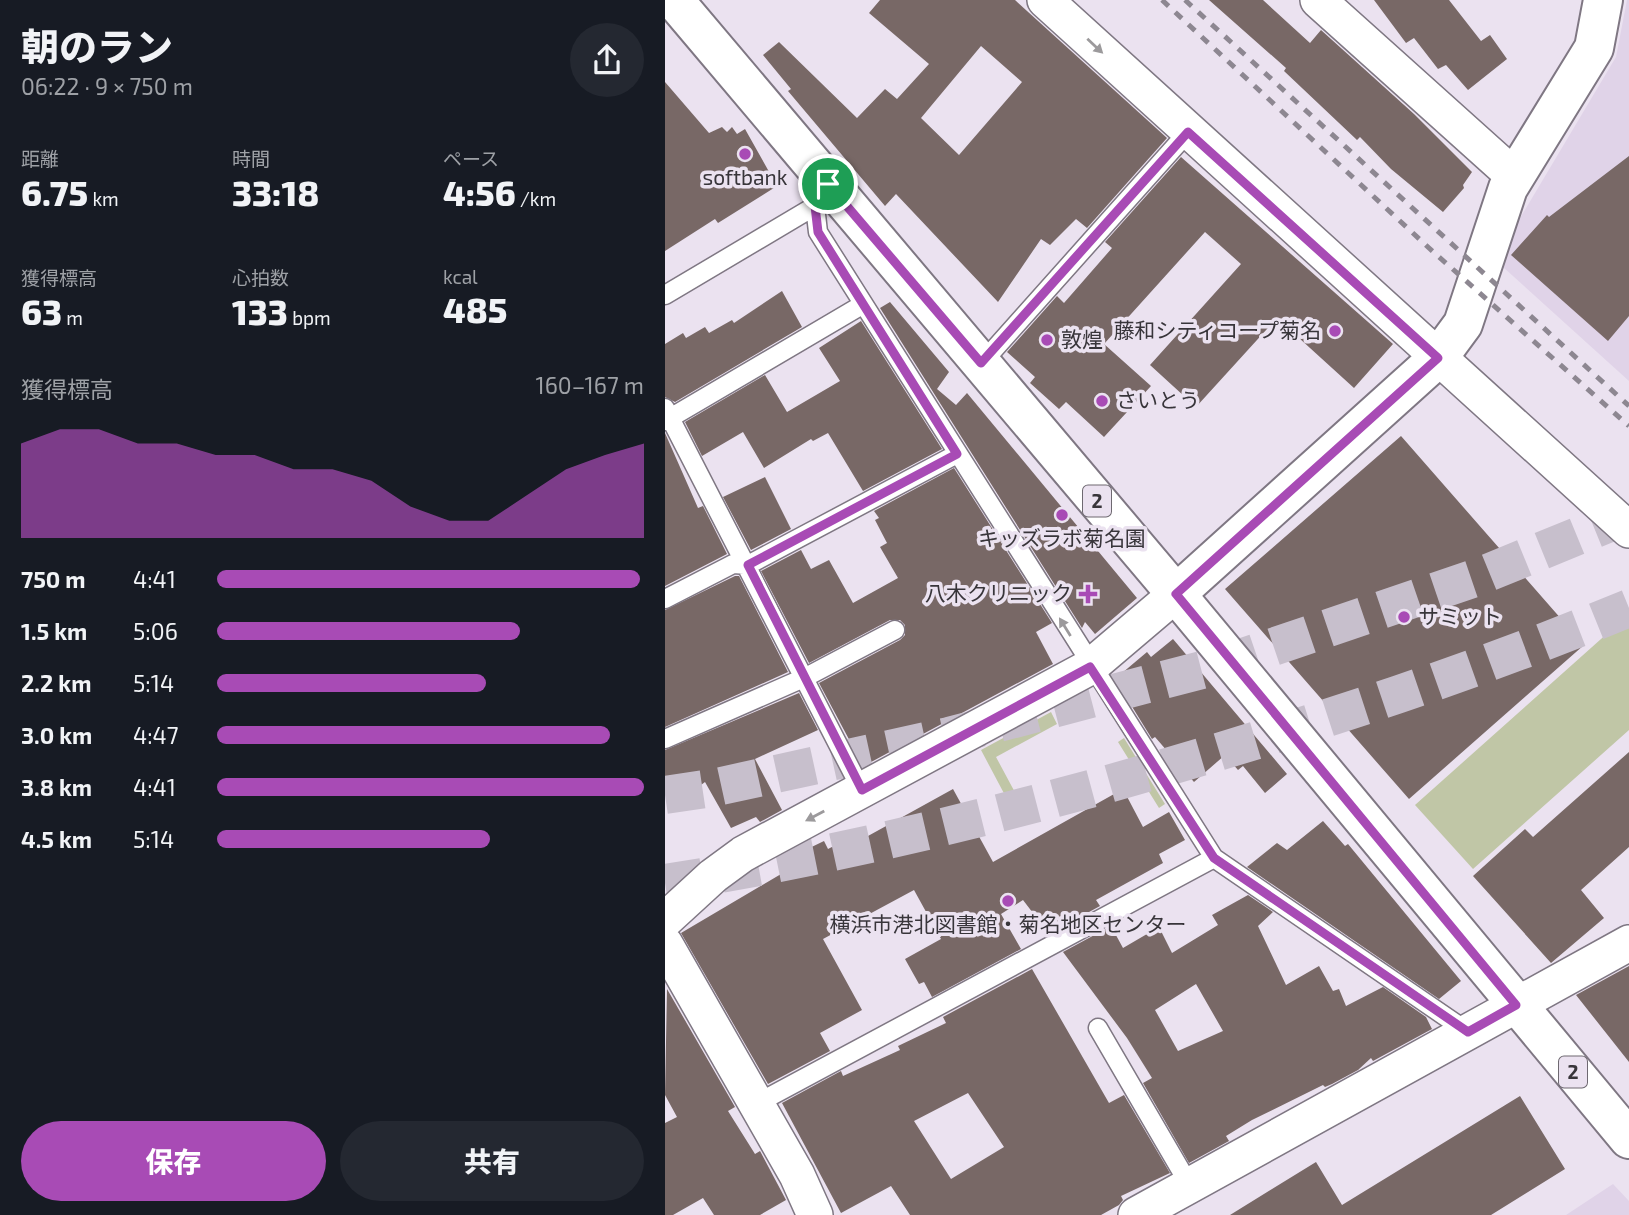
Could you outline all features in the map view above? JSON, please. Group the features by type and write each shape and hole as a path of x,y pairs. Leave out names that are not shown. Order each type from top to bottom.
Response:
{"main road":[{"name":"2","path":"674,0 821,195 981,363 1629,1139"},
{"path":"1176,594 1438,358 1463,324 1491,235 1515,177 1594,48 1603,0"}],"street":[{"path":"1045,0 1629,530"},
{"path":"1318,0 1515,177"},
{"path":"815,1215 797,1175 666,942 713,876 743,855 1090,667 1176,594"},
{"path":"1136,1215 1629,943"}],"lane":[{"path":"981,363 1188,132"},
{"path":"665,295 821,195"},
{"path":"821,195 818,232 1090,667 1214,858 1468,1032"},
{"path":"862,305 667,415 748,565 862,790"},
{"path":"665,599 733,564 748,565 957,454"},
{"path":"665,739 806,677 895,630"},
{"path":"756,1104 1214,858"},
{"path":"1098,1028 1190,1186"}],"shaded area":[{"path":"1627,0 1629,381 1503,267 1504,245 1616,57"},
{"path":"1613,1184 1629,1201 1629,1215 1566,1215"}],"green space":[{"path":"1629,614 1629,730 1473,869 1415,805"},
{"path":"1051,712 1057,724 996,757 1025,811 1016,816 981,750"},
{"path":"1124,738 1165,804 1159,808 1118,742"}],"building":[{"path":"880,0 1015,0 1167,138 1087,228 1076,219 1050,245 1041,239 998,302 896,194 885,206 788,91 791,89 763,55 779,42 857,118 885,89 897,99 929,64 869,13","holes":["981,46 1022,82 959,155 921,118"]},
{"path":"1209,0 1263,0 1310,43 1321,30 1414,114 1472,172 1463,185 1464,188 1443,212 1391,169 1360,137 1357,140 1284,71 1286,68"},
{"path":"1374,0 1449,0 1481,41 1490,35 1507,59 1468,90 1446,65 1438,69 1414,38 1406,43"},
{"path":"665,82 709,133 722,127 727,132 732,127 737,134 745,129 777,186 718,223 715,219 665,251"},
{"path":"1629,156 1629,316 1608,341 1511,255 1547,215 1549,217"},
{"path":"1181,157 1393,344 1354,388 1277,318 1196,407 1150,365 1241,264 1205,232 1104,344 1151,386 1104,437 1066,402 1059,409 1030,383 1035,377 1007,352 1057,296 1064,303 1112,248 1105,242"},
{"path":"782,291 802,327 675,402 665,397 665,344 683,333 686,338 705,327 709,333 732,320 734,323"},
{"path":"890,302 949,372 937,389 956,405 967,393 1137,598 1095,634 1085,622 1082,628 880,308"},
{"path":"861,321 942,449 863,491 828,433 813,441 811,439 764,468 743,432 702,456 685,422 765,375 787,412 840,381 819,348"},
{"path":"665,433 698,508 703,506 727,554 665,586"},
{"name":"サミット","path":"1401,436 1584,645 1409,799 1225,589"},
{"path":"954,468 1052,623 1036,632 1053,664 869,763 865,757 860,760 819,683 900,640 905,635 905,625 900,620 890,620 809,663 761,571 801,550 811,569 829,560 853,603 898,578 880,547 887,543 875,520 879,518 874,511"},
{"path":"765,477 791,529 751,550 723,497"},
{"path":"739,576 788,672 665,727 665,610"},
{"path":"1173,639 1287,774 1265,793 1243,766 1238,770 1225,755 1194,782 1155,737 1152,739 1115,679 1147,652 1151,657"},
{"path":"799,693 818,730 755,759 782,810 760,822 756,817 731,828 705,782 701,785 698,777 665,792 665,750"},
{"path":"1629,752 1629,847 1581,890 1604,918 1551,963 1473,876 1525,829 1533,837"},
{"path":"953,789 993,862 1123,789 1143,827 1169,812 1185,840 1159,854 1163,863 1096,900 1100,906 1049,934 1023,900 1001,914 1021,949 932,997 924,982 919,984 905,959 941,939 914,890 823,939 862,1010 820,1033 830,1051 768,1084 681,933 798,864 793,856 824,841 828,849 865,830 868,836"},
{"path":"1323,821 1345,846 1348,844 1461,981 1439,999 1247,867 1277,843 1287,850"},
{"path":"1248,895 1273,912 1258,926 1286,985 1319,966 1333,991 1339,989 1346,1006 1383,987 1426,1017 1432,1029 1373,1061 1371,1058 1358,1070 1332,1084 1325,1087 1323,1085 1252,1120 1226,1136 1229,1141 1189,1163 1143,1083 1152,1078 1127,1038 1063,952 1111,926 1123,948 1159,927 1172,953 1218,925 1212,915","holes":["1196,984 1223,1031 1178,1051 1155,1010"]},
{"path":"1629,966 1629,1062 1576,995"},
{"path":"1032,969 1109,1103 1124,1095 1170,1173 1121,1196 1123,1200 1119,1205 1101,1215 910,1215 891,1186 841,1213 782,1103 841,1071 843,1076 900,1050 898,1046 946,1023 943,1017","holes":["968,1093 1004,1147 951,1179 914,1121"]},
{"path":"667,989 735,1107 728,1111 755,1154 760,1151 786,1200 760,1215 714,1215 703,1198 673,1215 665,1215 665,1123 677,1117 665,1095"},
{"path":"1520,1096 1565,1169 1491,1215 1230,1215 1316,1162 1342,1205"}],"tunnel":[{"path":"665,795 712,788 949,736 1217,666 1475,578 1629,515"},
{"path":"665,883 888,840 1108,784 1371,704 1501,658 1629,608"}],"railway":[{"path":"1162,0 1429,248 1629,426"},
{"path":"1185,0 1629,406"}],"place":[{"name":"softbank","path":"745,154"},
{"name":"藤和シティコープ菊名","path":"1335,331"},
{"name":"敦煌","path":"1047,340"},
{"name":"さいとう","path":"1102,401"},
{"name":"キッズラボ菊名園","path":"1062,515"},
{"name":"八木クリニック","path":"1088,594"},
{"name":"サミット","path":"1404,617"},
{"name":"横浜市港北図書館・菊名地区センター","path":"1008,901"}],"route":[{"path":"1188,132 1438,358 1176,594 1516,1005 1468,1032 1214,858 1090,667 862,790 748,565 957,454 818,232 815,206 819,195 828,184 981,363 1188,132"}]}
